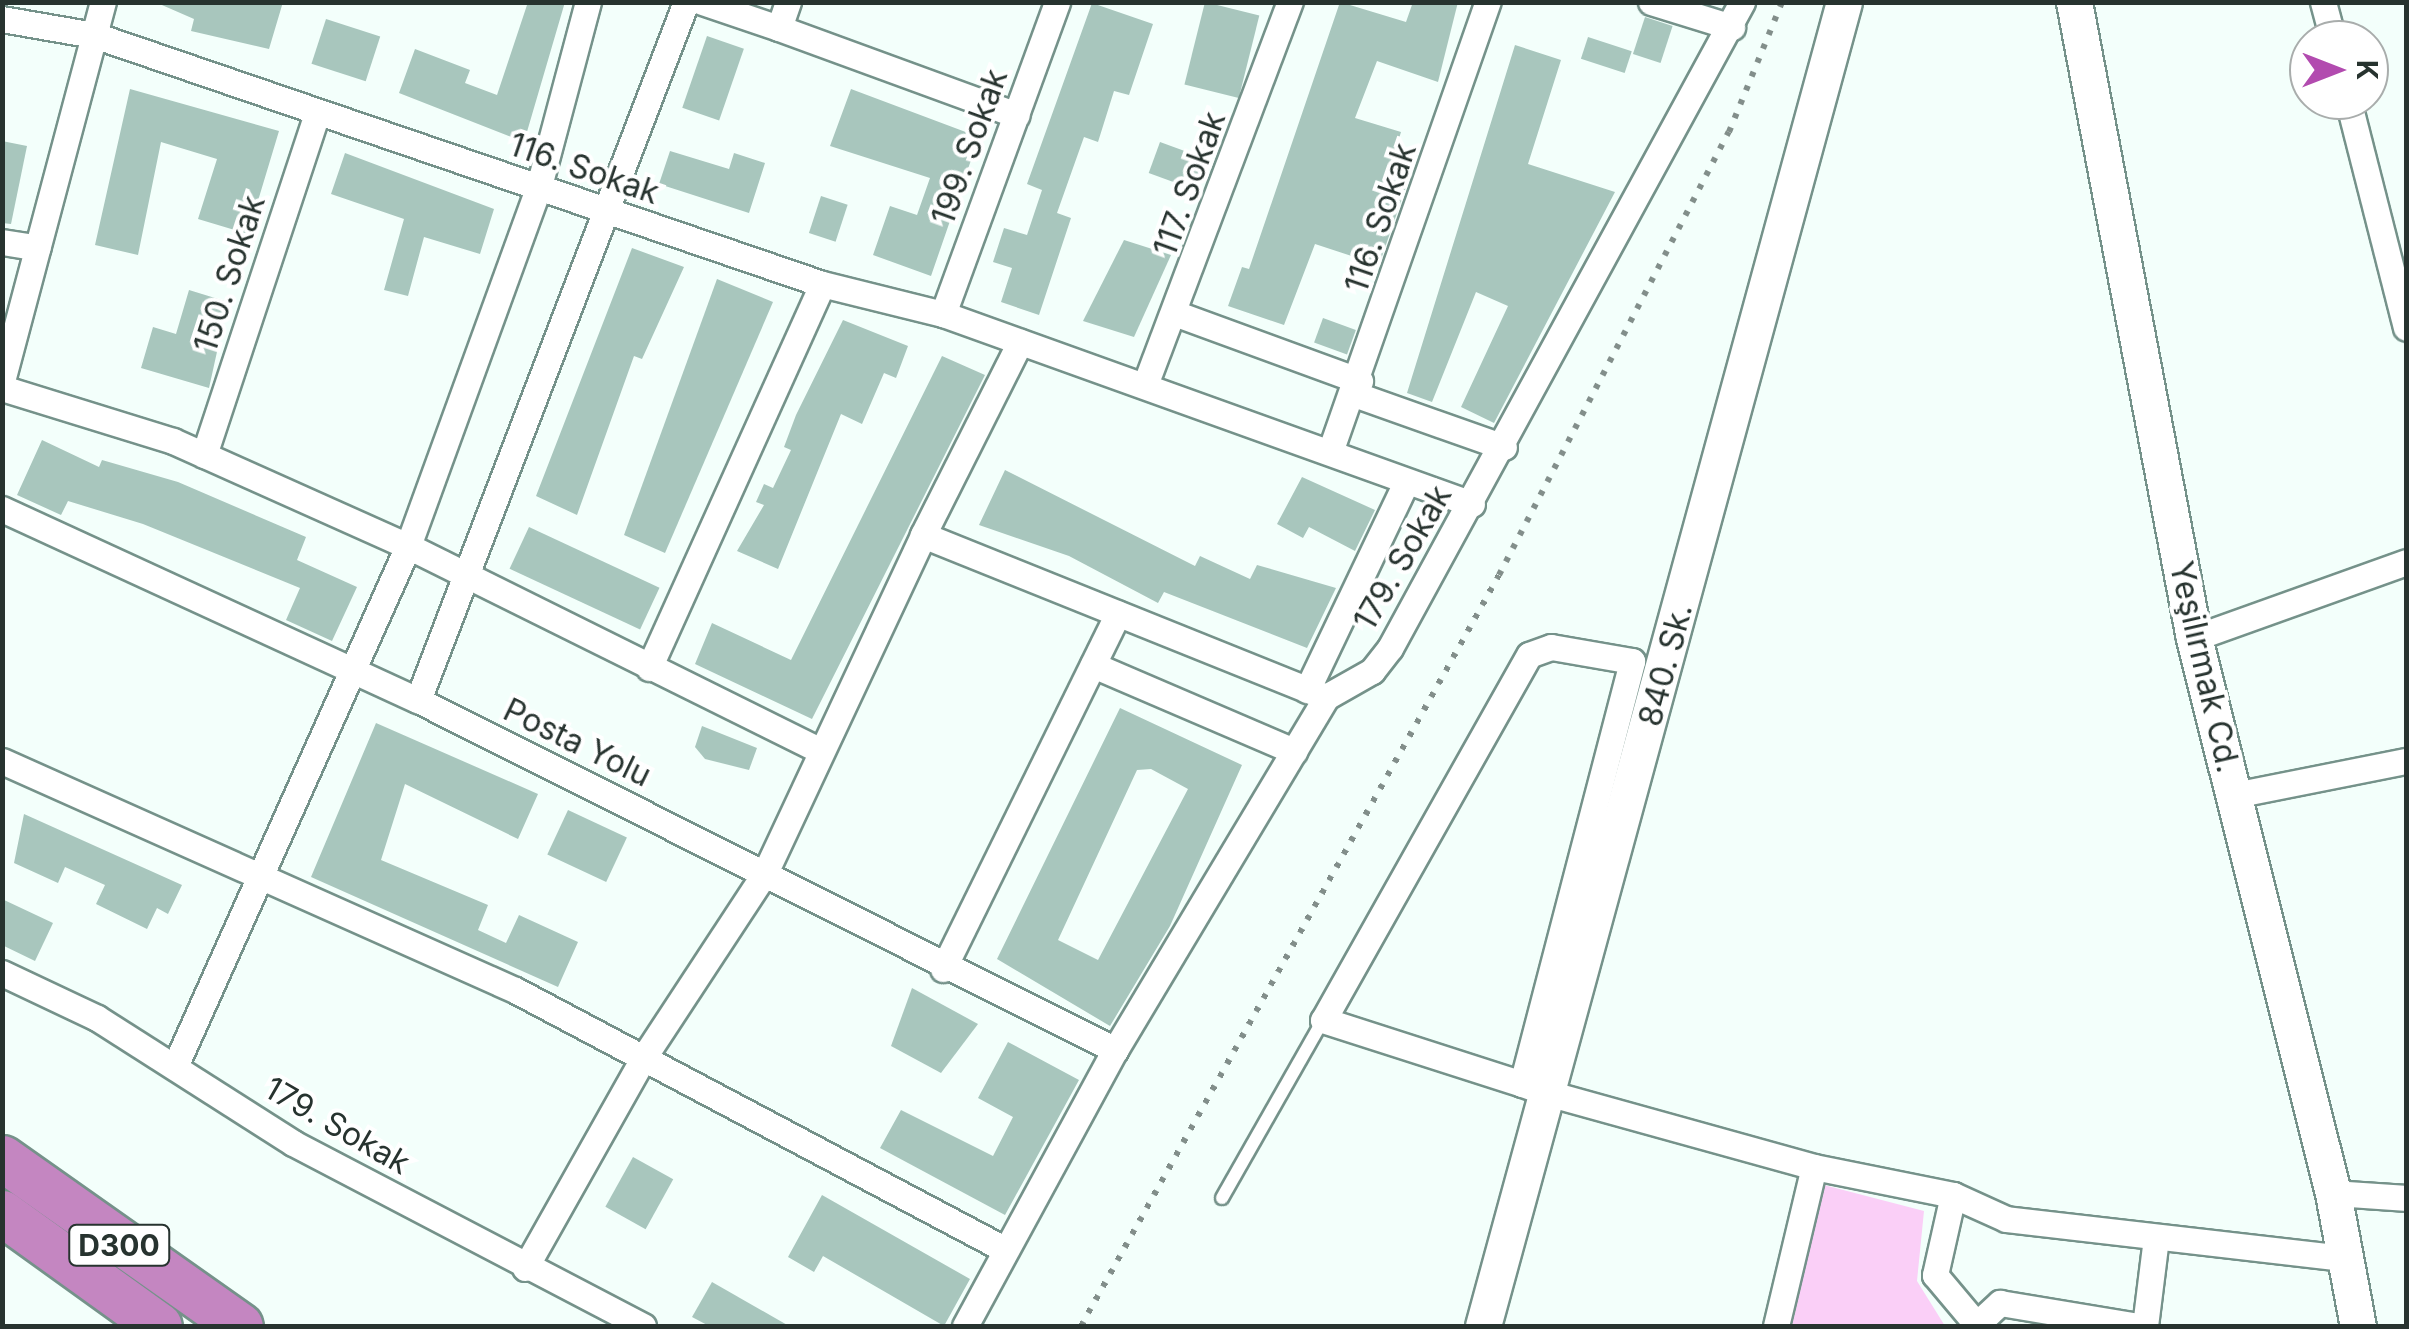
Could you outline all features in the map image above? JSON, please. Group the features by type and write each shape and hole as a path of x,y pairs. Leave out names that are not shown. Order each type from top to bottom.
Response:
{"highway":[{"name":"D300","path":"2,1158 240,1326"},
{"name":"D300","path":"2,1213 159,1326"}],"street":[{"path":"103,2 2,384 204,456 408,546 819,750"},
{"path":"176,1064 264,884 358,672 408,546 539,186 588,2"},
{"path":"418,700 471,577 686,2"},
{"path":"778,28 788,2"},
{"name":"199. Sokak","path":"942,314 1056,2"},
{"name":"117. Sokak","path":"1144,385 1177,314 1290,2"},
{"name":"116. Sokak","path":"1330,452 1357,388 1488,2"},
{"path":"1651,2 1732,27"},
{"name":"179. Sokak","path":"965,1326 1115,1050 1294,750 1316,694 1372,671 1390,648 1504,447 1742,2"},
{"name":"840. Sk.","path":"1483,1326 1536,1089 1844,2"},
{"name":"Yeşilırmak Cd.","path":"2074,2 2194,638 2334,1193 2342,1258 2358,1326"},
{"path":"716,5 1016,116"},
{"name":"116. Sokak","path":"2,19 94,36 822,284 942,314 1472,504"},
{"name":"150. Sokak","path":"204,456 317,112"},
{"path":"2353,120 2406,328"},
{"path":"2,242 38,248"},
{"path":"649,668 822,284"},
{"path":"1177,314 1504,447"},
{"path":"526,1268 644,1058 765,872 819,750 1020,342"},
{"path":"923,534 1316,694 1406,482"},
{"name":"Posta Yolu","path":"2,509 418,700 765,872 943,969 1115,1050"},
{"path":"2194,638 2406,562"},
{"path":"943,969 1118,614"},
{"path":"1536,1089 1632,661 1550,647 1529,654 1323,1020 1536,1089 1814,1167 1953,1194 2006,1220 2342,1258"},
{"path":"1093,665 1294,750"},
{"path":"2,761 264,884 515,990 1004,1249"},
{"path":"2234,795 2406,761"},
{"name":"179. Sokak","path":"2,973 176,1064 293,1143 643,1326"},
{"path":"1776,1326 1814,1167"},
{"path":"2334,1193 2406,1198"},
{"path":"1953,1194 1935,1275 1976,1326 2000,1303 2137,1326"},
{"path":"2145,1326 2156,1238"}],"lane":[{"path":"1222,1198 1323,1020"}],"shaded area":[{"path":"1824,1185 1924,1211 1917,1281 1945,1326 1792,1326"}],"building":[{"path":"155,2 283,2 269,49 191,31 194,19"},
{"path":"528,2 565,2 524,142 399,93 415,49 470,70 465,83 497,95"},
{"path":"1205,2 1259,16 1239,98 1184,84"},
{"path":"1340,2 1406,22 1413,2 1458,2 1438,82 1377,61 1355,118 1401,132 1387,178 1407,184 1379,265 1315,244 1284,325 1228,306 1242,267 1249,269"},
{"path":"1092,3 1153,24 1129,95 1114,91 1098,142 1084,137 1057,213 1071,218 1039,315 1001,302 1012,268 993,262 1004,228 1027,235 1042,190 1027,184"},
{"path":"1645,17 1673,26 1661,63 1633,54"},
{"path":"326,19 380,37 366,81 311,64"},
{"path":"707,36 744,49 719,121 682,108"},
{"path":"1588,37 1632,51 1625,73 1581,59"},
{"path":"1515,45 1561,60 1528,164 1615,192 1494,423 1461,407 1508,306 1476,292 1432,402 1407,393"},
{"path":"130,89 279,131 248,234 198,219 217,159 161,142 138,255 95,245"},
{"path":"851,89 979,137 931,276 873,255 890,206 917,215 930,178 830,146"},
{"path":"2,141 27,146 11,224 2,223"},
{"path":"1160,142 1208,159 1197,190 1149,173"},
{"path":"670,151 729,169 734,153 765,163 749,213 659,184"},
{"path":"345,153 494,209 480,254 424,237 408,296 384,290 404,219 331,194"},
{"path":"821,196 848,205 836,242 809,233"},
{"path":"1124,240 1171,255 1134,337 1083,321"},
{"path":"632,248 684,267 642,359 634,356 577,515 536,496"},
{"path":"717,279 773,302 665,553 624,535"},
{"path":"189,290 228,302 209,388 141,368 153,327 176,334"},
{"path":"1323,318 1356,330 1347,354 1314,342"},
{"path":"843,320 908,346 896,378 884,373 862,424 841,414 778,569 737,551 764,505 756,502 764,484 773,488 791,450 784,447 796,415"},
{"path":"942,356 985,375 812,719 695,664 712,623 791,660"},
{"path":"42,440 99,467 102,460 178,482 306,537 297,560 357,587 332,641 286,620 300,588 143,524 68,501 61,515 17,495"},
{"path":"1005,470 1195,566 1200,556 1250,579 1257,565 1336,588 1307,648 1164,592 1158,603 1069,556 979,525"},
{"path":"1302,477 1375,510 1355,551 1309,527 1303,538 1277,524"},
{"path":"529,527 660,588 640,630 510,569"},
{"path":"1120,708 1242,765 1170,926 1110,1026 997,959","holes":["1151,769 1188,789 1098,960 1058,940 1137,770"]},
{"path":"376,723 538,794 518,839 405,784 381,860 488,905 478,930 506,943 519,915 578,942 558,987 311,877"},
{"path":"702,726 757,748 749,770 705,759 695,747"},
{"path":"568,810 627,837 606,882 547,854"},
{"path":"24,814 182,885 168,914 157,908 147,929 96,904 105,885 65,867 58,883 14,863"},
{"path":"2,899 53,923 35,961 2,945"},
{"path":"912,988 978,1024 941,1073 891,1046"},
{"path":"1008,1042 1079,1080 1005,1215 880,1148 901,1110 993,1156 1013,1117 978,1098"},
{"path":"633,1157 673,1179 646,1229 605,1207"},
{"path":"822,1195 970,1279 944,1326 823,1256 814,1272 788,1257"},
{"path":"712,1282 789,1326 709,1326 692,1317"}],"railway":[{"path":"1081,1326 1499,575 1729,132 1782,2"}]}
